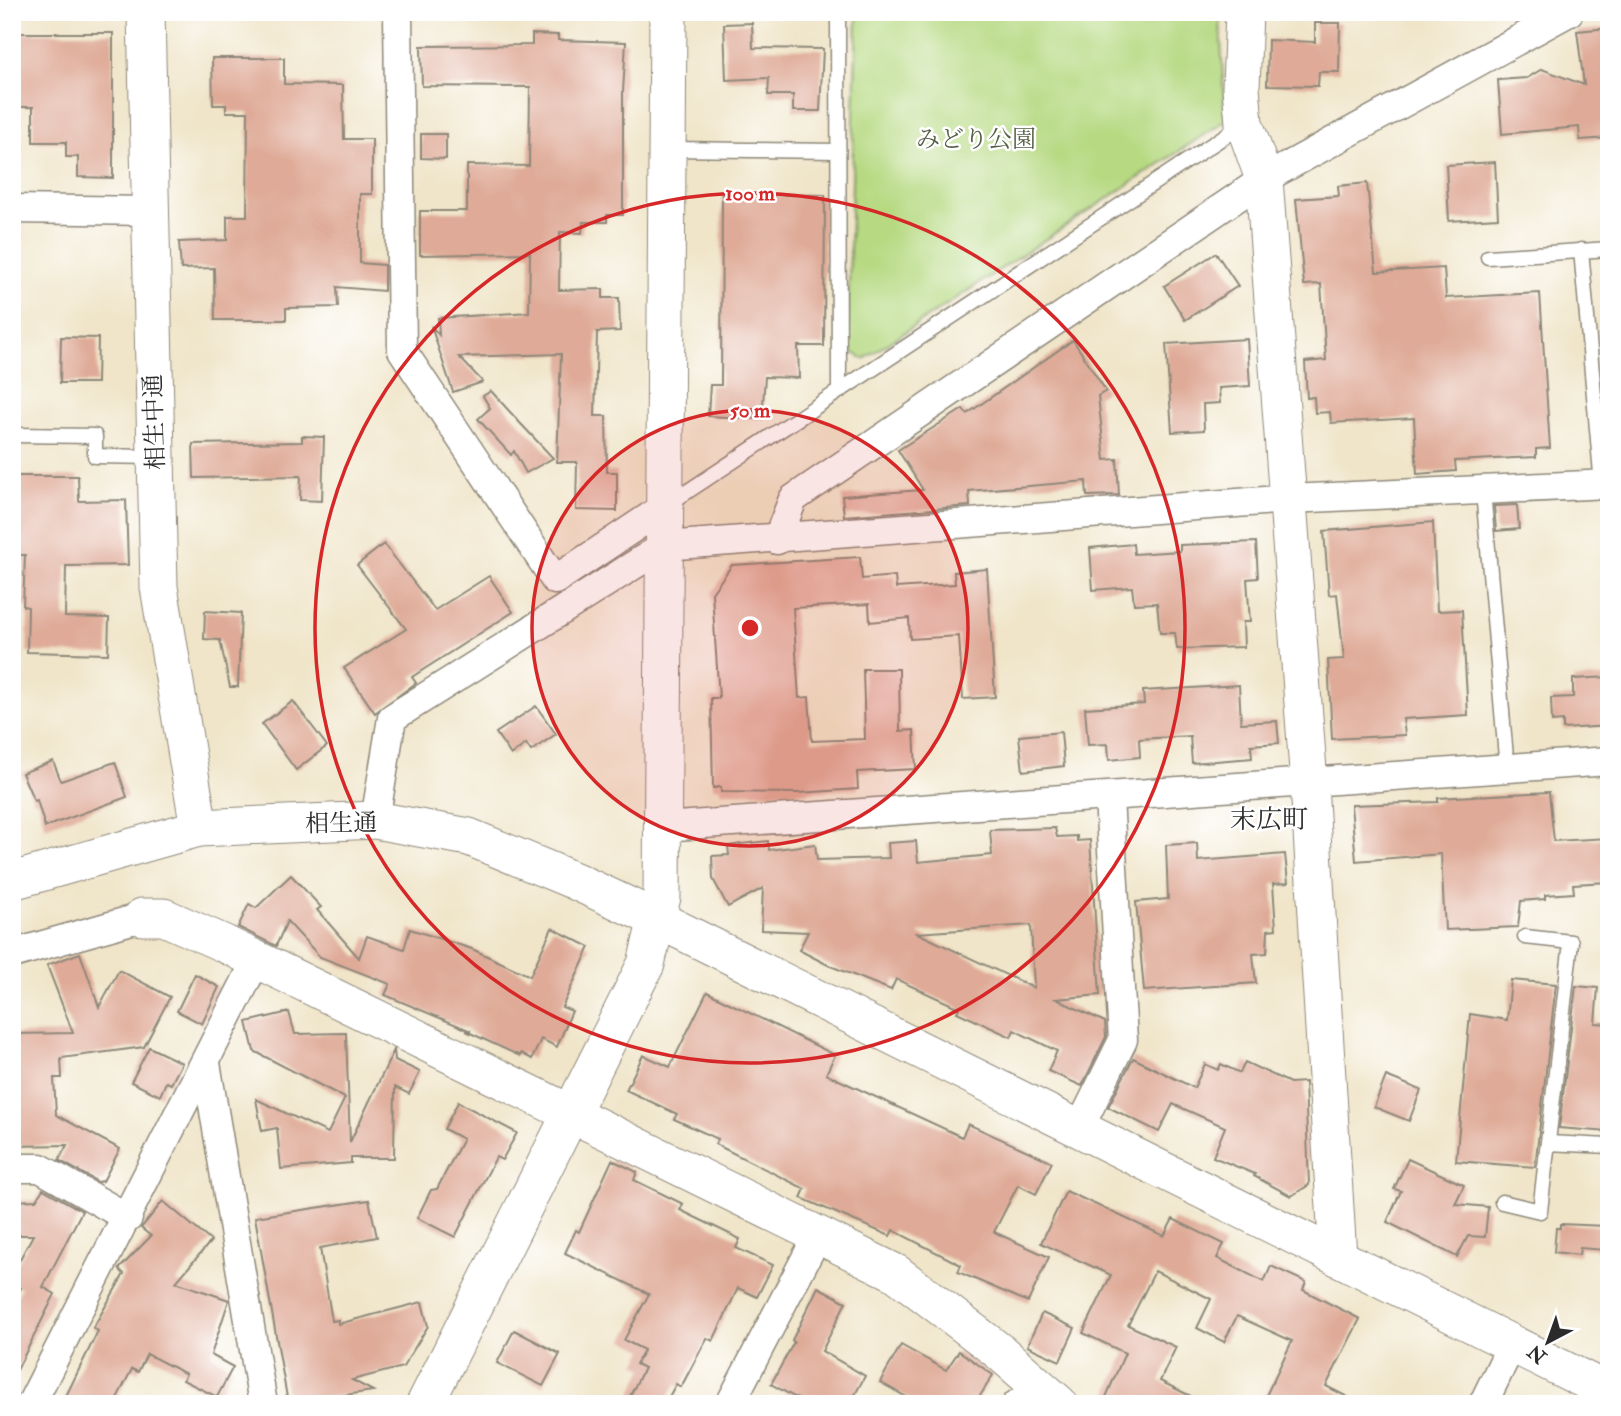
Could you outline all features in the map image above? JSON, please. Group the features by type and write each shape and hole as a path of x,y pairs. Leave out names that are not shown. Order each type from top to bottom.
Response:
{"street":[{"name":"相生中通","path":"146,12 159,587 199,828"},
{"path":"398,12 401,350 555,580 663,508"},
{"path":"425,1404 646,964 659,920 662,897 668,12"},
{"path":"1244,12 1241,87 1244,124 1264,179 1309,784 1338,1257"},
{"path":"777,540 793,499 1264,179 1569,12"},
{"path":"12,209 149,211"},
{"path":"376,820 391,718 664,546 777,540 1289,499 1605,485"},
{"path":"662,827 1109,798 1609,761"},
{"path":"1078,1131 1123,1040 1109,798"},
{"name":"相生通","path":"12,881 199,828 376,820 469,837 575,881 659,920 1078,1131 1609,1392"},
{"path":"12,954 142,916 164,917 257,959 896,1273 1040,1398"},
{"path":"12,1396 29,1404 128,1218 257,959"},
{"path":"206,1063 263,1404"},
{"path":"12,1168 40,1168 128,1218"},
{"path":"730,1404 818,1235"},
{"path":"1483,1404 1512,1343"}],"lane":[{"path":"838,12 839,390"},
{"path":"663,508 1244,124"},
{"path":"667,149 838,151"},
{"path":"1488,257 1609,248"},
{"path":"1581,250 1605,485"},
{"path":"12,435 95,436 95,456 155,457"},
{"path":"1483,491 1507,769"},
{"path":"1502,1202 1540,1211 1571,943 1525,937"},
{"path":"1548,1143 1609,1146"}],"green space":[{"name":"みどり公園","path":"1023,14 1220,18 1225,121 864,359 847,349 857,17"}],"building":[{"path":"752,23 753,48 823,49 820,111 793,111 793,95 768,95 769,78 726,80 724,24"},
{"path":"1315,23 1340,23 1339,72 1319,72 1318,86 1267,85 1268,40 1315,42"},
{"path":"1609,28 1609,138 1580,140 1579,127 1502,134 1498,80 1527,78 1542,69 1584,85 1577,31"},
{"path":"15,33 113,33 113,178 78,177 78,157 66,157 66,142 33,142 33,107 12,107"},
{"path":"532,34 558,35 558,40 626,42 623,92 623,215 607,215 607,222 583,222 582,233 560,232 559,290 603,289 603,298 619,298 620,331 597,332 595,416 606,416 607,472 617,472 617,511 576,510 577,462 557,462 561,354 459,357 483,382 453,392 431,326 439,335 438,318 529,312 530,253 420,255 420,211 467,211 467,165 529,166 530,87 422,86 421,46 532,45"},
{"path":"212,58 284,58 284,84 343,85 344,139 372,139 372,194 360,194 360,263 384,265 384,291 337,287 338,307 286,308 286,320 215,320 214,268 181,269 179,242 227,240 227,216 247,216 248,112 226,112 226,105 213,105"},
{"path":"421,134 446,134 446,159 421,158"},
{"path":"1495,162 1498,218 1449,221 1446,165"},
{"path":"1367,183 1376,272 1444,268 1446,298 1540,293 1550,448 1536,449 1536,457 1455,461 1456,471 1417,474 1414,418 1331,423 1330,412 1315,413 1314,397 1307,398 1305,362 1326,360 1321,284 1304,285 1296,199 1339,196 1338,186"},
{"path":"722,194 825,195 824,346 798,346 799,378 765,377 762,419 708,416 710,385 721,385"},
{"path":"1216,253 1238,286 1185,320 1164,286"},
{"path":"61,337 98,338 97,383 60,383"},
{"path":"1247,339 1250,386 1219,388 1220,403 1203,404 1204,430 1172,432 1166,344"},
{"path":"1073,340 1106,391 1098,396 1105,460 1117,459 1119,495 1087,496 1086,481 969,491 970,506 844,516 842,496 923,490 898,450 963,409 967,414"},
{"path":"491,391 553,458 526,473 514,451 511,455 478,419 490,408 483,396"},
{"path":"302,436 324,437 322,501 300,500 301,476 194,478 193,444 302,442"},
{"path":"12,476 78,476 79,501 126,500 128,565 66,566 65,617 109,618 108,654 27,652 28,607 23,606 25,555 12,555"},
{"path":"1517,505 1519,529 1496,531 1494,506"},
{"path":"1433,522 1437,611 1462,610 1468,715 1403,719 1405,735 1332,739 1328,660 1344,659 1337,594 1329,595 1324,531"},
{"path":"1256,542 1258,578 1247,579 1250,622 1243,622 1244,647 1177,649 1175,633 1160,633 1157,603 1134,604 1132,587 1093,590 1090,548 1133,544 1134,554 1180,551 1180,545"},
{"path":"384,544 435,610 489,576 513,612 412,677 416,683 375,713 344,668 406,629 357,565"},
{"path":"860,557 862,579 895,576 896,588 955,584 954,572 987,569 995,697 963,699 959,636 910,639 909,618 870,622 869,604 793,608 799,698 809,697 812,741 865,739 863,669 899,669 900,731 914,730 916,769 857,772 858,789 798,793 721,792 721,787 713,788 711,698 719,698 712,593 732,565"},
{"path":"205,611 241,613 238,687 230,687 220,640 204,639"},
{"path":"1609,677 1609,726 1563,729 1563,721 1552,722 1551,698 1573,697 1573,679"},
{"path":"1239,685 1241,723 1277,721 1279,743 1251,745 1252,758 1192,763 1190,736 1139,739 1140,757 1109,760 1108,744 1088,745 1085,708 1144,704 1143,691"},
{"path":"293,701 327,746 296,770 262,724"},
{"path":"536,706 556,734 531,751 526,744 511,755 496,733"},
{"path":"1061,732 1064,766 1023,771 1019,736"},
{"path":"53,761 61,781 115,762 127,797 45,827 37,800 34,801 22,773"},
{"path":"1549,792 1554,841 1609,838 1609,882 1573,884 1574,893 1545,895 1545,899 1521,901 1518,927 1445,930 1441,854 1356,861 1351,805 1438,802 1438,798"},
{"path":"1055,828 1057,837 1077,836 1077,841 1090,840 1100,995 1056,999 1105,1022 1106,1037 1082,1086 1048,1071 1057,1051 1014,1030 1011,1037 957,1012 959,1008 896,979 891,990 828,965 799,950 808,932 761,930 763,888 728,907 713,879 712,856 729,855 728,846 768,841 769,850 815,844 817,860 889,858 888,843 916,841 918,862 992,855 990,830","holes":["1031,925 1034,988 917,933"]},
{"path":"1197,843 1198,861 1285,854 1288,883 1273,884 1276,929 1268,930 1267,953 1253,954 1256,983 1144,991 1136,902 1168,899 1166,845"},
{"path":"291,875 321,907 317,910 359,958 367,936 404,949 410,929 472,949 530,976 552,928 590,947 562,1007 572,1011 557,1047 541,1039 532,1059 521,1053 520,1056 466,1031 471,1031 385,995 390,984 320,957 287,921 276,946 238,927 249,904 256,908"},
{"path":"80,953 99,1007 119,970 170,997 144,1047 61,1058 62,1078 54,1078 56,1115 120,1149 103,1181 98,1182 59,1160 67,1145 12,1146 12,1034 73,1033 47,965"},
{"path":"195,974 219,987 202,1024 177,1011"},
{"path":"1511,980 1556,984 1535,1167 1456,1161 1470,1014 1507,1020"},
{"path":"1576,986 1598,988 1595,1023 1609,1024 1609,1132 1559,1128"},
{"path":"707,992 835,1055 826,1074 962,1137 968,1124 1052,1162 1036,1194 1018,1185 994,1232 1049,1257 1028,1302 958,1272 961,1265 893,1230 890,1236 801,1198 805,1189 715,1144 718,1139 674,1119 677,1114 626,1090 643,1055 670,1067"},
{"path":"289,1012 295,1034 346,1033 350,1142 394,1050 395,1060 420,1072 409,1094 395,1087 394,1158 351,1158 351,1163 281,1169 277,1128 262,1131 256,1099 328,1133 345,1098 254,1051 247,1022"},
{"path":"149,1047 182,1063 171,1084 166,1082 160,1096 131,1082"},
{"path":"1133,1058 1194,1088 1205,1064 1218,1070 1221,1064 1240,1073 1245,1062 1290,1083 1305,1082 1309,1185 1291,1196 1254,1176 1255,1174 1213,1157 1225,1127 1173,1104 1159,1132 1108,1107"},
{"path":"1386,1076 1421,1090 1409,1121 1374,1107"},
{"path":"458,1102 517,1133 502,1160 496,1157 455,1237 417,1218 431,1190 437,1189 463,1139 444,1129"},
{"path":"1408,1159 1464,1185 1455,1204 1488,1207 1485,1237 1468,1236 1457,1257 1387,1222 1401,1191 1394,1189"},
{"path":"612,1160 637,1172 634,1180 683,1204 680,1210 740,1239 736,1248 773,1265 757,1297 738,1288 713,1341 707,1338 681,1387 676,1384 665,1404 626,1404 644,1368 636,1364 644,1350 624,1340 649,1294 565,1253 576,1230 579,1232"},
{"path":"43,1189 82,1211 43,1287 55,1294 12,1380 12,1306 21,1288 12,1283 12,1274 33,1235 12,1235 12,1201 36,1200"},
{"path":"1066,1191 1164,1236 1173,1219 1224,1244 1217,1258 1264,1282 1271,1266 1306,1282 1303,1290 1360,1319 1326,1386 1361,1404 1262,1404 1292,1341 1237,1316 1224,1342 1197,1328 1211,1299 1155,1271 1128,1325 1176,1347 1160,1381 1207,1404 1103,1404 1125,1353 1083,1333 1111,1275 1041,1243"},
{"path":"369,1200 377,1237 320,1248 332,1321 338,1320 338,1324 422,1302 428,1326 403,1367 352,1380 373,1391 288,1403 255,1217"},
{"path":"163,1201 211,1241 176,1282 229,1300 211,1355 233,1367 217,1397 183,1380 186,1374 147,1354 138,1372 132,1369 114,1404 62,1404 98,1331 93,1328 124,1274 119,1269 151,1236 141,1228"},
{"path":"1560,1224 1606,1226 1605,1250 1580,1248 1579,1255 1554,1252 1556,1228 1560,1228"},
{"path":"818,1287 846,1302 822,1351 865,1376 850,1404 807,1404 771,1384 794,1342 792,1340"},
{"path":"1042,1313 1075,1328 1060,1361 1027,1346"},
{"path":"514,1330 560,1354 543,1386 497,1363"},
{"path":"901,1345 946,1370 959,1351 993,1375 975,1404 919,1404 880,1382"}],"district":[{"name":"末広町","path":"1269,819"}]}
